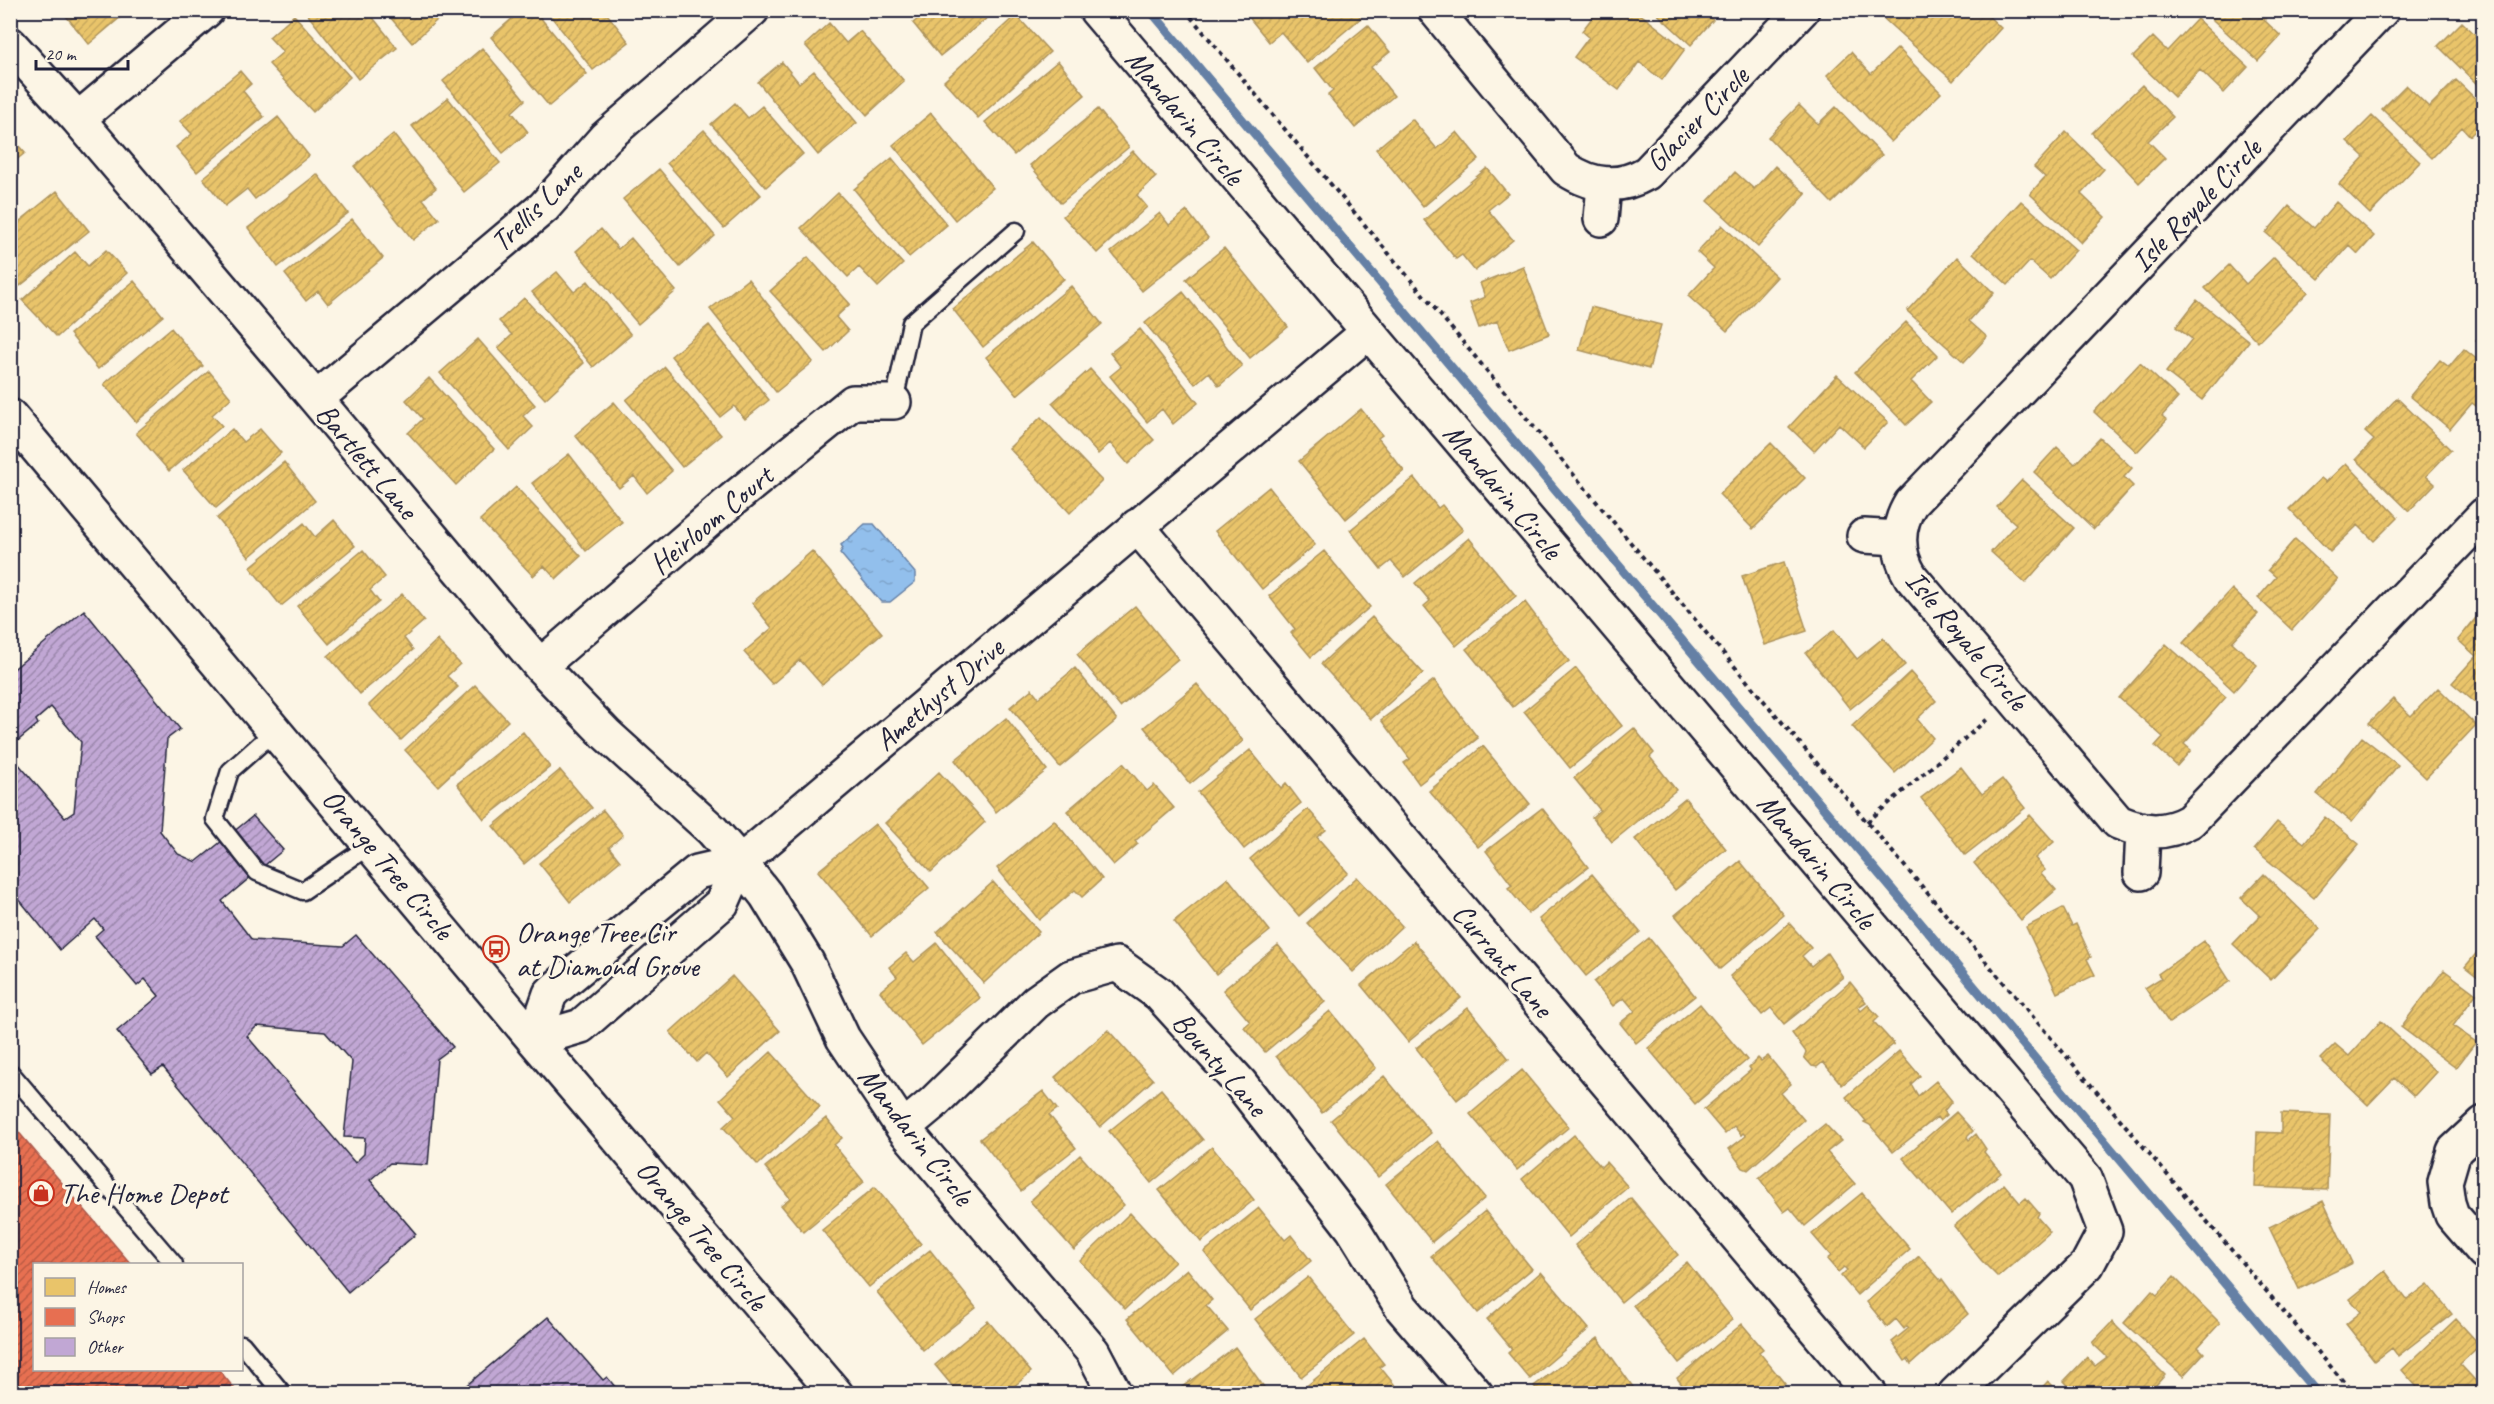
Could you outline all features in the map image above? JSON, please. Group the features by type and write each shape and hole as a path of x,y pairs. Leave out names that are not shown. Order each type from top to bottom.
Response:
{"street":[{"path":"78,119 207,10"},
{"name":"Trellis Lane","path":"316,399 544,207 605,138 752,10"},
{"name":"Mandarin Circle","path":"1096,10 2085,1178 2105,1231 2087,1265 1955,1394"},
{"name":"Glacier Circle","path":"1435,10 1566,169 1580,178 1604,185 1631,182 1647,173 1802,10"},
{"name":"Isle Royale Circle","path":"2382,10 1911,502 1905,511 1899,538 1904,566 2118,822 2143,831 2160,832 2190,821 2484,515"},
{"name":"Bartlett Lane","path":"10,44 78,119 540,666 606,734 712,830 740,862"},
{"path":"1601,219 1604,185"},
{"path":"1137,526 1368,332"},
{"name":"Heirloom Court","path":"540,666 732,500 853,402 894,402"},
{"name":"Orange Tree Circle","path":"10,416 372,844 534,1040 836,1394"},
{"name":"Amethyst Drive","path":"534,1040 550,994 697,872 740,862 1137,526"},
{"name":"Currant Lane","path":"1137,526 1870,1394"},
{"path":"1864,536 1899,538"},
{"path":"2141,873 2143,831"},
{"name":"Mandarin Circle","path":"740,862 766,895 807,962 843,1038 903,1128 1093,1352 1115,1394"},
{"name":"Amethyst Drive","path":"534,1040 581,1026 723,903 740,862"},
{"name":"Bounty Lane","path":"903,1128 933,1103 1036,1002 1071,977 1117,964 1159,994 1240,1083 1353,1229 1402,1308 1476,1394"},
{"path":"2484,1123 2454,1151 2433,1182 2448,1203 2452,1215 2484,1252"}],"lane":[{"path":"894,402 911,323 1016,231"},
{"path":"276,730 230,771 215,819 257,872 303,891 372,844"},
{"path":"10,1072 173,1263"},
{"path":"243,1345 283,1394"}],"path":[{"path":"1185,10 1868,822 2354,1394"},
{"path":"1868,822 2014,697"}],"water":[{"path":"865,524 874,524 915,573 915,582 890,602 881,602 840,553 843,548 841,545"}],"building: Homes":[{"path":"61,10 129,10 89,44"},
{"path":"304,10 367,10 397,48 358,79"},
{"path":"384,10 448,10 412,43"},
{"path":"522,10 534,10 587,74 549,106 491,37"},
{"path":"546,10 604,10 629,42 593,70"},
{"path":"652,10 667,10 659,18"},
{"path":"902,10 915,10 908,17"},
{"path":"929,10 997,10 940,56 913,23"},
{"path":"1255,10 1355,10 1361,18 1307,63 1281,32 1269,42 1248,16"},
{"path":"1598,10 1635,10 1685,49 1662,80 1639,62 1619,90 1574,57 1589,37 1582,31"},
{"path":"1653,10 1702,10 1713,20 1691,45"},
{"path":"1891,10 1982,10 2001,28 1953,81 1884,19"},
{"path":"2202,10 2272,10 2264,20 2281,36 2258,61"},
{"path":"294,15 350,77 313,112 269,64 283,52 269,37"},
{"path":"1016,15 1050,52 978,118 944,81"},
{"path":"2197,19 2248,67 2224,93 2200,70 2174,97 2133,57 2153,37 2167,51"},
{"path":"2462,22 2480,39 2484,35 2484,91 2438,46"},
{"path":"829,23 846,43 860,31 904,81 867,115 805,45"},
{"path":"1368,25 1390,52 1371,67 1394,96 1355,128 1328,95 1333,91 1315,68"},
{"path":"482,48 525,100 512,112 528,132 503,153 443,81"},
{"path":"1898,48 1941,93 1891,142 1827,75 1851,52 1871,74"},
{"path":"1058,61 1085,95 1014,155 985,122"},
{"path":"782,62 799,83 814,71 857,123 818,155 758,82"},
{"path":"240,71 251,84 243,91 264,117 197,172 176,147 192,134 180,121"},
{"path":"2456,80 2484,107 2484,122 2470,136 2462,127 2432,158 2382,109 2406,85 2429,107"},
{"path":"2142,85 2173,117 2148,141 2165,158 2139,183 2092,133"},
{"path":"448,98 500,163 464,192 412,126"},
{"path":"735,103 748,118 762,106 803,154 766,187 711,124"},
{"path":"1799,105 1818,124 1836,107 1882,155 1832,203 1768,137"},
{"path":"1098,109 1129,147 1061,203 1030,165"},
{"path":"931,113 993,188 955,220 893,145"},
{"path":"2372,116 2420,162 2370,214 2339,184 2364,157 2347,141"},
{"path":"278,117 309,156 255,199 247,189 225,206 203,178"},
{"path":"1412,119 1437,149 1457,132 1479,159 1423,207 1376,149"},
{"path":"704,130 761,195 724,228 667,163"},
{"path":"2066,132 2104,169 2081,194 2105,217 2081,243 2030,194 2045,177 2034,167"},
{"path":"393,134 436,188 423,199 439,219 413,240 354,166"},
{"path":"10,136 25,153 10,165"},
{"path":"1133,151 1156,177 1137,195 1147,207 1097,253 1063,216"},
{"path":"892,158 947,225 909,257 854,189"},
{"path":"1775,166 1806,194 1758,247 1708,201 1735,172 1754,189"},
{"path":"1487,168 1508,194 1488,210 1513,240 1475,271 1462,255 1456,259 1424,220"},
{"path":"659,169 715,236 680,267 623,199"},
{"path":"317,174 348,213 278,267 248,228"},
{"path":"57,191 89,231 20,286 10,274 10,229"},
{"path":"838,193 903,264 878,287 859,267 848,277 801,228"},
{"path":"2021,201 2076,250 2050,279 2030,261 2008,285 1973,253"},
{"path":"2336,202 2374,236 2358,254 2349,245 2319,279 2266,233 2289,206 2314,228"},
{"path":"1187,211 1208,238 1142,291 1111,252 1160,213 1169,225"},
{"path":"352,219 383,258 328,304 318,291 306,301 285,274"},
{"path":"1722,225 1777,277 1727,331 1688,296 1714,268 1697,252"},
{"path":"601,229 618,249 631,238 676,291 638,324 576,251"},
{"path":"1033,242 1064,279 983,347 953,309"},
{"path":"1224,248 1288,327 1250,358 1186,279"},
{"path":"106,250 127,273 57,337 22,300 75,252 88,266"},
{"path":"808,257 850,304 836,317 848,331 826,352 770,291"},
{"path":"1957,257 1994,293 1969,321 1987,337 1964,362 1907,311"},
{"path":"2274,257 2308,292 2258,342 2205,288 2229,265 2246,284"},
{"path":"1523,266 1549,334 1509,350 1497,321 1479,328 1470,303 1485,297 1480,283"},
{"path":"557,272 574,292 588,281 631,335 593,367 532,292"},
{"path":"748,279 813,362 776,392 710,309"},
{"path":"134,281 163,316 98,369 70,334"},
{"path":"1071,286 1102,324 1017,395 986,357"},
{"path":"1183,292 1242,366 1219,386 1209,372 1195,384 1145,323"},
{"path":"524,298 584,363 545,399 498,348 512,335 499,321"},
{"path":"2197,300 2249,341 2202,400 2166,372 2192,339 2176,327"},
{"path":"1591,307 1661,325 1649,369 1579,350"},
{"path":"1906,322 1938,355 1911,381 1931,402 1906,425 1855,372"},
{"path":"709,325 769,400 745,419 734,406 720,417 671,356"},
{"path":"171,328 203,366 136,422 104,384"},
{"path":"1140,329 1198,403 1173,424 1162,409 1147,422 1110,376 1121,367 1110,353"},
{"path":"2484,333 2484,349 2476,341"},
{"path":"478,339 535,405 523,416 533,427 509,450 440,373"},
{"path":"2464,349 2484,365 2484,412 2472,403 2450,429 2410,396 2440,360 2449,367"},
{"path":"2140,363 2178,398 2162,416 2167,420 2137,452 2094,412"},
{"path":"665,367 721,435 682,467 626,400"},
{"path":"1090,369 1154,440 1128,464 1110,443 1098,454 1052,403"},
{"path":"209,371 231,398 212,415 222,426 169,471 136,433"},
{"path":"1837,375 1888,422 1864,447 1839,424 1814,451 1789,427"},
{"path":"429,378 494,449 456,485 408,433 423,419 406,400"},
{"path":"2397,398 2451,450 2426,476 2435,484 2409,511 2356,459 2374,440 2365,432"},
{"path":"614,402 672,471 647,493 634,476 619,488 575,435"},
{"path":"1361,409 1382,435 1378,438 1404,471 1346,519 1299,461"},
{"path":"1041,417 1102,481 1070,513 1009,448"},
{"path":"232,429 243,442 260,429 281,453 216,508 183,470"},
{"path":"2100,438 2132,468 2124,477 2133,486 2094,529 2034,472 2057,447 2075,464"},
{"path":"1771,443 1805,478 1753,529 1719,494"},
{"path":"569,454 622,522 586,551 532,483"},
{"path":"284,462 315,501 249,557 217,518"},
{"path":"2346,463 2398,517 2374,541 2358,525 2330,552 2289,509 2321,478 2326,482"},
{"path":"1414,478 1438,508 1442,505 1463,530 1405,577 1391,561 1381,569 1350,530"},
{"path":"2022,480 2074,528 2025,583 1991,552 2016,524 1997,507"},
{"path":"516,487 581,556 556,579 544,566 533,576 480,520"},
{"path":"1269,487 1315,545 1262,589 1215,531"},
{"path":"334,520 355,546 281,606 250,567 304,523 315,537"},
{"path":"1469,538 1516,596 1456,646 1424,606 1430,601 1415,583"},
{"path":"2295,539 2338,579 2292,630 2258,598 2276,577 2268,570"},
{"path":"363,550 385,577 370,590 379,602 329,644 297,606"},
{"path":"812,551 882,633 822,685 800,660 772,684 744,652 772,628 752,603"},
{"path":"1324,551 1370,607 1311,657 1291,633 1295,629 1269,596"},
{"path":"1784,562 1807,631 1765,645 1742,576"},
{"path":"2232,589 2258,614 2232,642 2257,665 2234,691 2183,643"},
{"path":"402,594 424,621 404,638 413,650 360,694 328,656"},
{"path":"1525,602 1569,661 1513,707 1466,649"},
{"path":"1135,606 1178,659 1120,707 1077,654"},
{"path":"2479,614 2484,618 2484,710 2452,683 2476,656 2458,640"},
{"path":"1372,617 1423,673 1371,719 1321,664"},
{"path":"1834,630 1857,659 1883,638 1905,665 1850,709 1806,653"},
{"path":"437,640 460,664 447,676 458,687 401,740 369,705"},
{"path":"2166,644 2226,697 2184,744 2191,750 2177,766 2155,746 2163,737 2119,698"},
{"path":"1075,668 1117,720 1060,767 1010,707 1032,689 1039,698"},
{"path":"1576,668 1622,726 1570,768 1524,711"},
{"path":"1910,672 1936,701 1917,719 1933,738 1895,773 1852,726"},
{"path":"1434,680 1478,738 1419,784 1404,763 1410,759 1381,720"},
{"path":"1197,684 1243,741 1190,784 1144,727"},
{"path":"475,685 508,721 438,786 405,750"},
{"path":"2438,688 2476,725 2426,778 2369,723 2393,699 2411,716"},
{"path":"1006,718 1047,770 996,812 955,760"},
{"path":"1634,728 1654,753 1650,757 1676,790 1612,842 1592,817 1600,810 1574,778"},
{"path":"523,732 550,767 484,819 457,784"},
{"path":"2362,737 2398,765 2352,822 2317,794"},
{"path":"1483,746 1530,804 1478,847 1429,791"},
{"path":"1250,750 1281,788 1286,783 1301,803 1244,849 1198,792"},
{"path":"1123,763 1147,791 1154,785 1174,808 1135,841 1138,844 1113,865 1067,811"},
{"path":"1961,767 1982,794 2002,779 2025,808 1965,855 1921,798"},
{"path":"560,770 592,808 524,864 493,826"},
{"path":"939,772 985,822 931,872 885,823"},
{"path":"1685,798 1726,849 1675,890 1635,839"},
{"path":"1542,808 1588,867 1528,913 1508,888 1512,885 1486,851"},
{"path":"1308,809 1326,830 1317,837 1348,873 1299,916 1250,859"},
{"path":"603,810 623,835 609,847 620,861 570,902 539,863"},
{"path":"2030,815 2054,842 2035,858 2045,870 2041,873 2056,890 2021,920 1974,863"},
{"path":"2325,817 2359,844 2314,898 2254,849 2277,822 2304,843"},
{"path":"1054,820 1102,879 1082,897 1075,890 1039,920 997,868"},
{"path":"875,824 929,888 872,936 818,871"},
{"path":"1740,861 1784,915 1720,969 1675,915"},
{"path":"1592,874 1640,932 1586,976 1539,919"},
{"path":"2264,874 2320,929 2271,980 2233,944 2260,916 2241,898"},
{"path":"1357,877 1402,926 1353,972 1307,923"},
{"path":"1228,878 1270,931 1216,974 1174,921"},
{"path":"993,882 1039,932 984,983 937,932"},
{"path":"2063,908 2072,926 2076,924 2091,957 2087,959 2095,975 2057,993 2026,927"},
{"path":"1789,923 1811,948 1802,956 1811,966 1827,953 1843,977 1784,1024 1771,1008 1762,1015 1730,976"},
{"path":"1649,938 1695,996 1636,1043 1620,1023 1635,1011 1624,998 1613,1006 1594,982"},
{"path":"1414,941 1461,998 1408,1042 1361,985"},
{"path":"2204,941 2230,981 2169,1023 2145,988 2161,978 2158,974"},
{"path":"937,943 980,998 922,1045 880,991 897,977 889,967 906,953 914,962"},
{"path":"2484,944 2484,982 2465,967"},
{"path":"1278,945 1325,1002 1265,1052 1244,1027 1250,1022 1223,990"},
{"path":"2444,970 2476,994 2453,1026 2476,1042 2456,1068 2401,1027"},
{"path":"732,976 780,1031 728,1077 706,1053 697,1062 670,1032"},
{"path":"1850,982 1866,1002 1858,1007 1861,1011 1868,1005 1879,1017 1874,1022 1894,1044 1842,1085 1823,1062 1817,1067 1812,1066 1804,1057 1806,1052 1792,1033"},
{"path":"1700,1004 1747,1060 1695,1104 1648,1048"},
{"path":"1468,1008 1509,1059 1457,1100 1416,1048"},
{"path":"1330,1011 1376,1068 1322,1113 1276,1056"},
{"path":"2381,1021 2436,1072 2414,1096 2394,1078 2368,1105 2320,1059 2335,1044 2349,1056"},
{"path":"1108,1030 1153,1080 1100,1127 1055,1077"},
{"path":"1899,1051 1920,1076 1911,1084 1918,1096 1936,1081 1952,1101 1944,1111 1947,1115 1940,1121 1937,1117 1893,1152 1870,1125 1864,1122 1866,1121 1846,1097"},
{"path":"771,1052 820,1107 758,1165 723,1127 735,1116 720,1099"},
{"path":"1768,1056 1791,1084 1781,1093 1804,1120 1748,1170 1743,1168 1729,1149 1746,1136 1743,1133 1741,1135 1734,1126 1725,1134 1704,1109 1751,1070 1749,1067 1758,1058 1761,1061"},
{"path":"1522,1070 1569,1127 1517,1170 1470,1114"},
{"path":"1384,1076 1431,1133 1378,1177 1331,1120"},
{"path":"1161,1089 1203,1140 1151,1183 1109,1131"},
{"path":"1043,1091 1057,1109 1049,1115 1076,1148 1021,1191 980,1139"},
{"path":"1956,1112 1973,1131 1967,1137 1969,1140 1976,1134 1986,1149 1984,1152 2001,1173 1951,1214 1903,1158"},
{"path":"2281,1113 2330,1115 2327,1190 2255,1187 2257,1132 2281,1133"},
{"path":"826,1118 842,1138 834,1145 864,1182 803,1232 781,1205 790,1198 765,1167"},
{"path":"1825,1124 1841,1141 1827,1152 1855,1184 1805,1226 1790,1208 1784,1212 1759,1178"},
{"path":"1574,1135 1601,1167 1606,1162 1628,1187 1569,1237 1522,1179"},
{"path":"1438,1141 1485,1198 1432,1242 1386,1184"},
{"path":"1212,1147 1254,1200 1201,1242 1159,1190"},
{"path":"1080,1155 1124,1205 1074,1250 1030,1201"},
{"path":"2004,1184 2020,1203 2026,1198 2039,1213 2037,1217 2050,1232 1998,1277 1954,1226"},
{"path":"875,1187 921,1244 869,1287 822,1230"},
{"path":"1862,1193 1910,1249 1857,1295 1841,1276 1847,1270 1844,1267 1838,1272 1827,1259 1831,1256 1812,1234"},
{"path":"1631,1198 1678,1255 1621,1302 1575,1245"},
{"path":"2323,1201 2352,1263 2299,1289 2269,1227"},
{"path":"1259,1208 1285,1240 1291,1235 1311,1261 1250,1310 1204,1252"},
{"path":"1485,1211 1532,1269 1478,1313 1431,1256"},
{"path":"1130,1213 1175,1262 1125,1309 1080,1261"},
{"path":"930,1250 976,1308 923,1350 877,1292"},
{"path":"1919,1256 1941,1281 1942,1279 1968,1314 1911,1364 1908,1359 1905,1361 1892,1342 1909,1328 1907,1326 1904,1329 1896,1319 1887,1327 1867,1302"},
{"path":"1687,1262 1733,1320 1679,1363 1633,1305"},
{"path":"1187,1269 1212,1300 1206,1305 1228,1331 1174,1376 1127,1319"},
{"path":"2385,1271 2407,1300 2428,1284 2452,1314 2398,1356 2392,1348 2375,1361 2346,1324 2361,1312 2350,1299"},
{"path":"1541,1272 1589,1329 1530,1379 1508,1353 1512,1349 1487,1319"},
{"path":"1308,1277 1354,1335 1301,1377 1255,1319"},
{"path":"2174,1277 2220,1323 2198,1347 2204,1353 2183,1376 2124,1323 2152,1291 2157,1295"},
{"path":"2456,1319 2480,1345 2460,1364 2483,1389 2478,1394 2423,1394 2402,1370"},
{"path":"988,1321 1031,1372 1005,1394 959,1394 935,1365"},
{"path":"2112,1322 2165,1375 2148,1394 2076,1394 2064,1381 2087,1357 2095,1366 2107,1357 2092,1343"},
{"path":"1742,1324 1763,1349 1759,1352 1785,1384 1773,1394 1689,1394 1677,1378"},
{"path":"1598,1338 1638,1394 1540,1394 1534,1386"},
{"path":"1364,1339 1384,1364 1380,1367 1402,1394 1309,1394 1304,1388"},
{"path":"1235,1347 1269,1394 1179,1394 1177,1391"},
{"path":"2048,1381 2061,1394 2036,1394"},
{"path":"1040,1386 1045,1394 1029,1394"}],"building: Shops":[{"name":"The Home Depot","path":"10,1122 130,1263 33,1263 33,1371 220,1371 239,1394 10,1394"}],"building: Other":[{"path":"84,610 180,729 167,739 160,831 178,854 196,862 253,816 283,850 222,901 252,940 343,946 356,935 453,1047 437,1059 428,1165 390,1163 370,1180 416,1234 348,1292 163,1067 152,1074 117,1031 159,996 145,979 137,986 95,936 103,929 95,919 60,950 10,888 10,754 65,818 74,812 81,742 51,707 36,720 38,724 15,743 13,739 10,741 10,672","holes":["257,1026 325,1032 352,1062 344,1137 365,1138 364,1154 355,1163 247,1036"]},
{"path":"548,1317 603,1380 607,1377 621,1394 456,1394"}],"waterway":[{"path":"1150,10 2318,1394"}],"place":[{"name":"Orange Tree Cir at Diamond Grove","path":"496,949"},
{"name":"The Home Depot","path":"41,1193"}]}
